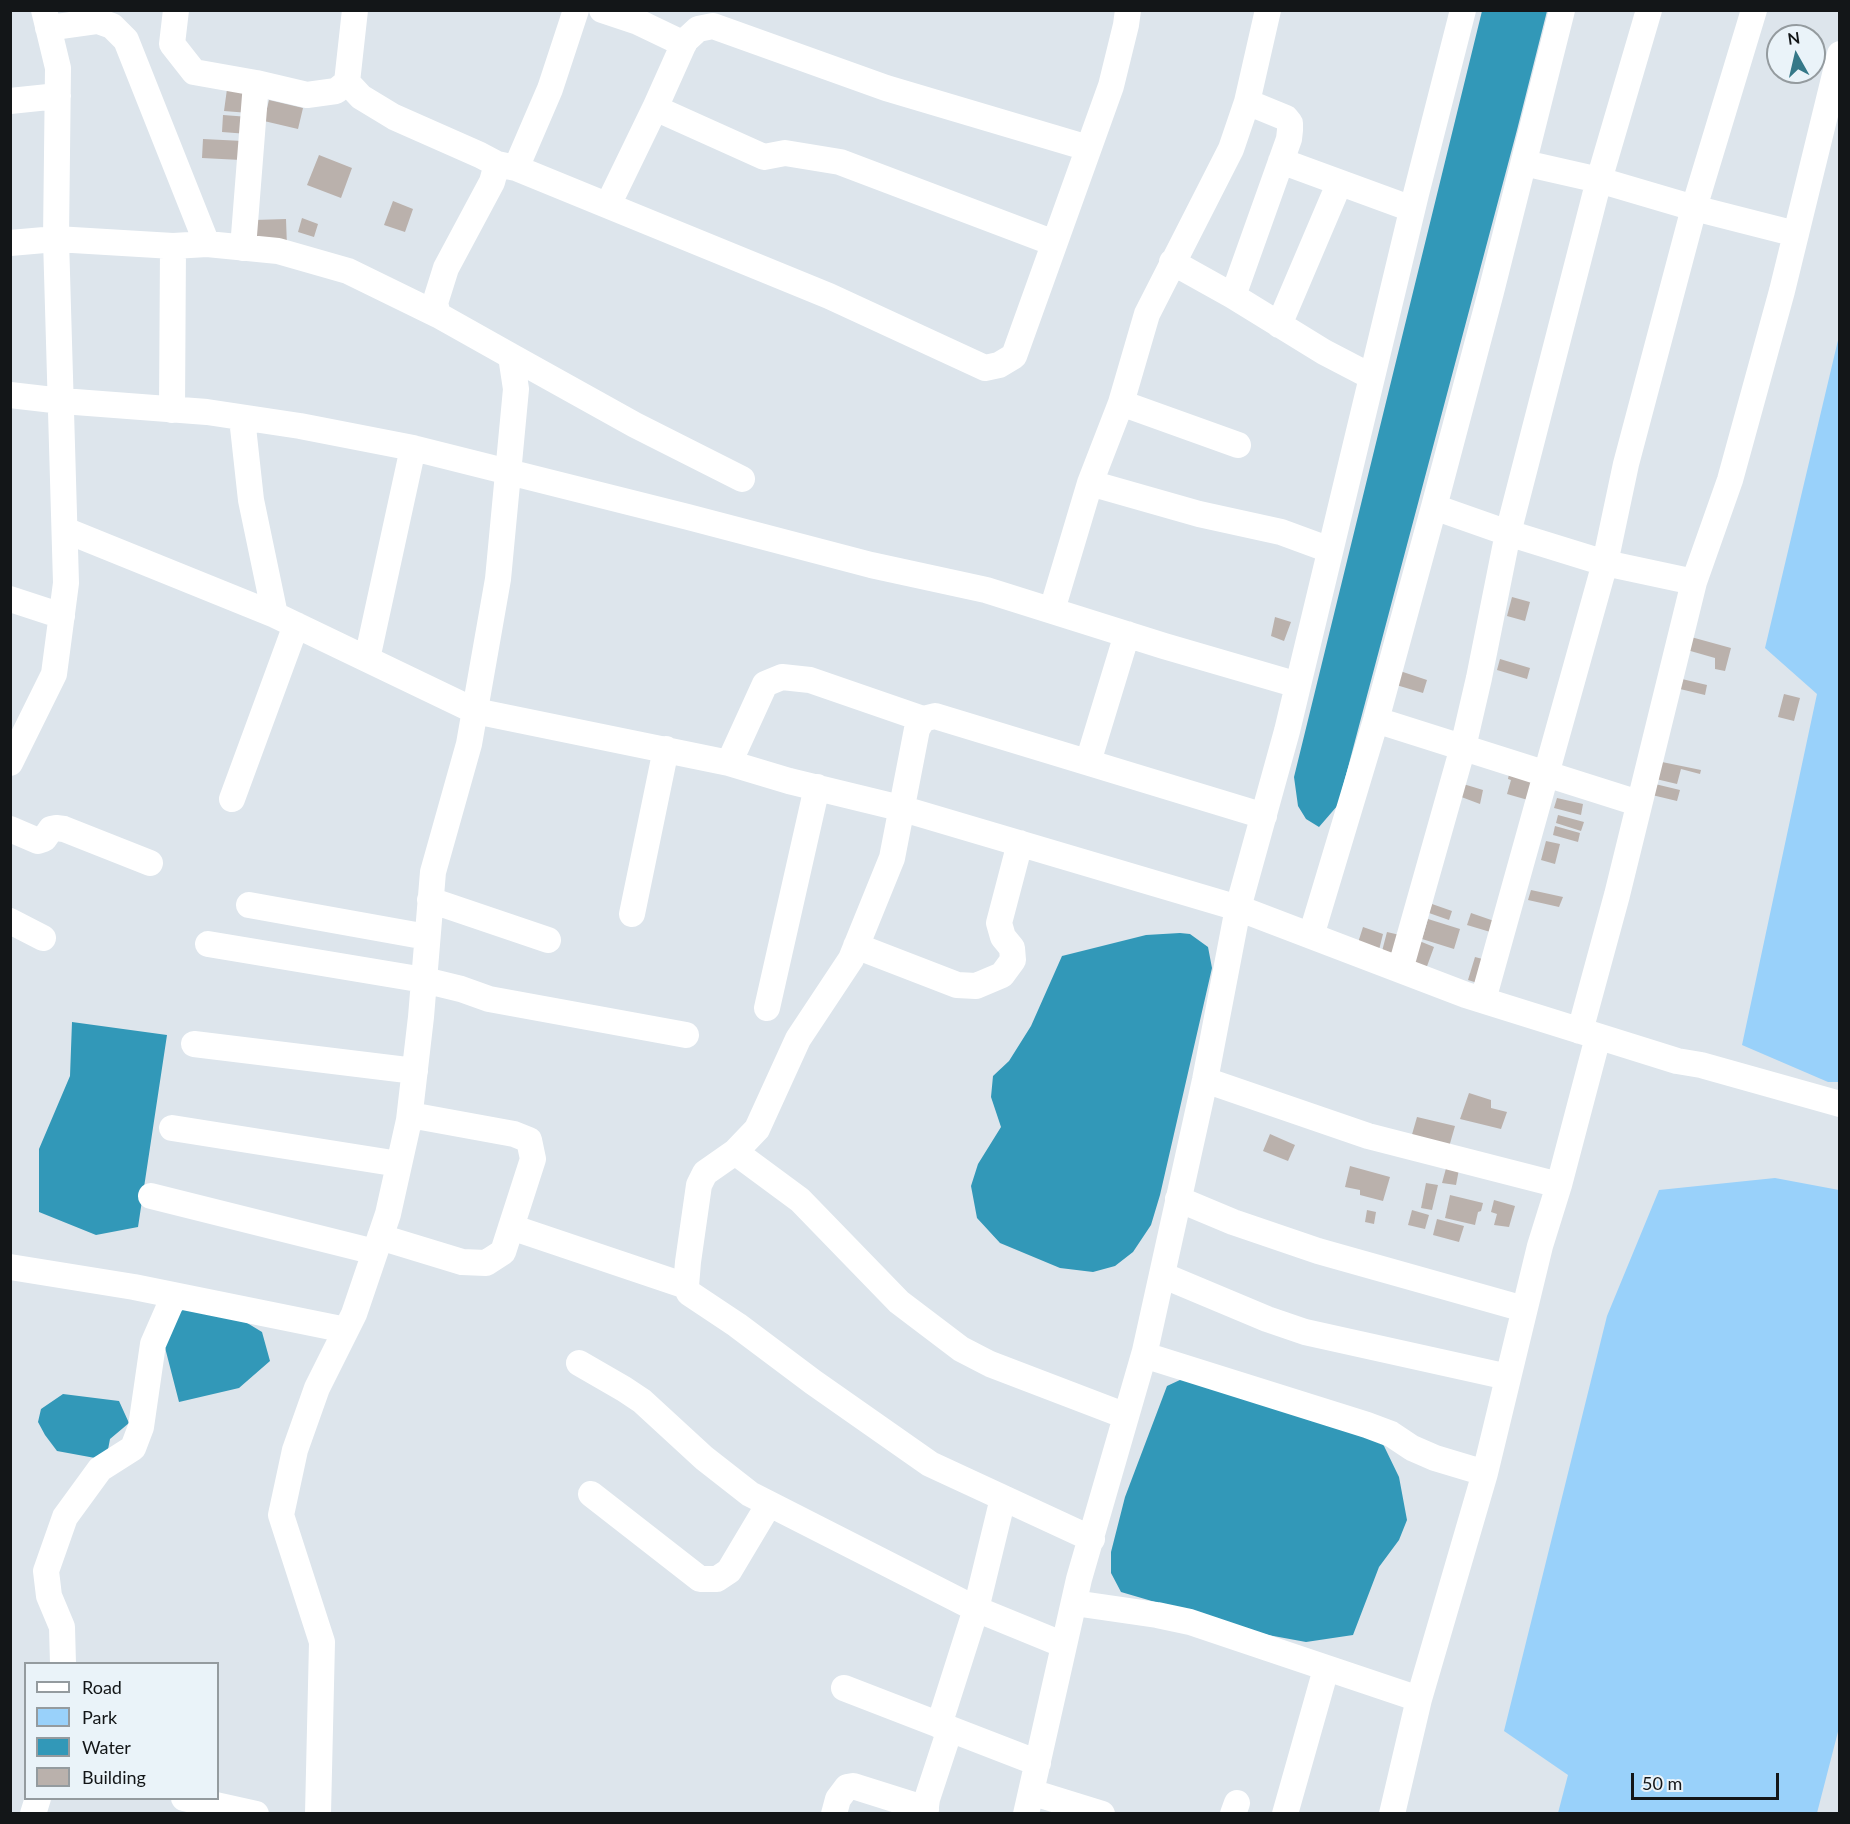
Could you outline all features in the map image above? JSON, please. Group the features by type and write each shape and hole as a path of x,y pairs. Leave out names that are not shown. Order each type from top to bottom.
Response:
{"street":[{"path":"176,10 172,44 194,72 308,95 336,91 348,82"},
{"path":"355,10 348,82 361,97 394,117 506,166 608,205 829,296 985,368 999,365 1014,356 1111,86 1128,10"},
{"path":"438,315 435,303 446,268 492,182 506,166 550,89 576,10"},
{"path":"602,10 638,22 684,44"},
{"path":"1052,610 1090,483 1121,404 1148,314 1231,148 1246,102 1268,10"},
{"path":"1102,1814 1028,1803 1079,1579 1144,1355 1205,1080 1238,908 1298,685 1412,209 1463,10"},
{"path":"1311,936 1376,720 1434,507 1562,10"},
{"path":"1400,970 1462,747 1479,678 1509,533 1599,180 1649,10"},
{"path":"1483,1000 1605,563 1626,464 1694,208 1754,10"},
{"path":"608,205 684,44 698,29 715,18 886,88 1088,148"},
{"path":"12,756 54,675 66,583 56,239 58,68 46,19 98,21 112,26 126,40 207,244"},
{"path":"1392,1814 1419,1699 1485,1473 1540,1246 1559,1185 1617,895 1694,582 1730,480 1782,291 1839,54"},
{"path":"243,248 256,83"},
{"path":"10,101 58,96"},
{"path":"1233,296 1289,139 1290,123 1286,118 1246,102"},
{"path":"655,108 764,156 785,153 840,162 1054,243"},
{"path":"1281,161 1412,209"},
{"path":"1524,163 1599,180 1694,208 1796,234"},
{"path":"1279,325 1339,184"},
{"path":"10,243 56,239 173,246 207,244 278,251 348,271 438,315 634,425 742,479"},
{"path":"172,410 173,246"},
{"path":"1172,262 1233,296 1324,352 1372,377"},
{"path":"318,1814 322,1642 281,1515 295,1450 317,1388 354,1314 388,1214 410,1115 433,872 469,744 498,579 516,389 511,356"},
{"path":"10,395 242,417 413,448 871,565 986,590 1298,685"},
{"path":"1121,404 1238,445"},
{"path":"232,799 286,620 251,500 242,417"},
{"path":"367,659 413,448"},
{"path":"1090,483 1198,514 1281,532 1330,550"},
{"path":"1434,507 1605,563 1694,582"},
{"path":"64,530 286,620 475,711 729,763 900,808 1238,908 1483,1000 1589,1034 1677,1061 1701,1065 1839,1104"},
{"path":"10,599 62,616"},
{"path":"1089,762 1126,634"},
{"path":"729,763 765,684 782,677 810,680 923,719 935,716 1263,816"},
{"path":"923,719 917,729 892,858 856,946 798,1039 757,1129 735,1152 705,1173 699,1185 686,1287 697,1300 737,1325 813,1383 930,1464 1092,1539"},
{"path":"1376,720 1638,803"},
{"path":"632,914 666,749"},
{"path":"767,1008 817,788"},
{"path":"10,829 38,841 44,839 51,829 63,829 150,863"},
{"path":"856,946 957,985 976,986 1002,975 1013,960 1011,948 1003,937 999,923 1020,843"},
{"path":"430,900 548,940"},
{"path":"249,905 427,937"},
{"path":"10,921 43,938"},
{"path":"208,944 424,980 489,999 686,1035"},
{"path":"194,1044 415,1071"},
{"path":"1205,1080 1368,1136 1559,1185"},
{"path":"151,1196 462,1262 486,1263 503,1252 533,1159 529,1140 514,1134 410,1115"},
{"path":"172,1128 399,1164"},
{"path":"735,1152 800,1200 899,1302 961,1349 990,1364 1126,1416"},
{"path":"1178,1199 1233,1222 1318,1251 1524,1309"},
{"path":"511,1227 686,1287"},
{"path":"10,1267 346,1330"},
{"path":"1162,1275 1267,1319 1305,1332 1508,1377"},
{"path":"63,1662 62,1627 49,1596 46,1571 64,1517 100,1469 133,1448 141,1427 153,1344 174,1296"},
{"path":"1144,1355 1367,1425 1391,1434 1412,1448 1435,1458 1485,1473"},
{"path":"579,1363 642,1401 704,1458 750,1494 976,1609 1064,1645"},
{"path":"591,1494 700,1579 717,1579 729,1571 769,1504"},
{"path":"834,1814 838,1799 847,1787 853,1786 925,1811 944,1727 1003,1498"},
{"path":"1074,1602 1190,1622 1419,1699"},
{"path":"1285,1814 1326,1669"},
{"path":"844,1688 1038,1763"},
{"path":"193,1800 256,1814"}],"green space":[{"path":"1839,336 1840,1082 1828,1082 1742,1045 1817,694 1765,648"},
{"path":"1775,1178 1839,1190 1840,1724 1817,1813 1558,1813 1568,1775 1504,1731 1607,1316 1659,1190"}],"water":[{"path":"1482,11 1547,11 1338,805 1319,827 1306,819 1298,806 1294,777"},
{"path":"1190,934 1208,947 1212,968 1160,1195 1151,1225 1133,1252 1115,1266 1093,1272 1060,1268 1000,1243 977,1218 971,1186 978,1164 1001,1127 991,1097 993,1076 1009,1061 1031,1026 1062,956 1146,935"},
{"path":"72,1022 167,1035 138,1227 96,1235 39,1212 39,1149 70,1076"},
{"path":"188,1304 229,1312 262,1332 270,1361 239,1388 179,1402 161,1332"},
{"path":"1182,1379 1378,1438 1384,1446 1399,1477 1407,1520 1399,1540 1379,1567 1353,1635 1306,1642 1268,1635 1121,1592 1111,1573 1111,1552 1125,1497 1167,1386"},
{"path":"63,1394 119,1401 129,1423 110,1439 106,1460 57,1451 45,1435 38,1422 41,1409"}],"building":[{"path":"227,89 251,91 249,113 224,111"},
{"path":"269,100 303,108 298,129 264,121"},
{"path":"223,115 249,117 248,134 222,132"},
{"path":"203,139 243,141 241,160 202,158"},
{"path":"319,155 352,168 341,198 307,185"},
{"path":"393,201 413,209 405,232 384,225"},
{"path":"302,218 318,224 314,237 298,232"},
{"path":"286,219 287,247 254,247 254,220"},
{"path":"1512,597 1530,602 1525,621 1507,616"},
{"path":"1275,617 1291,622 1284,641 1271,636"},
{"path":"1691,637 1731,648 1725,671 1715,669 1715,658 1687,650"},
{"path":"1500,659 1530,668 1527,679 1497,670"},
{"path":"1397,670 1427,680 1423,693 1393,684"},
{"path":"1682,679 1707,685 1705,695 1680,689"},
{"path":"1784,694 1800,698 1794,721 1778,717"},
{"path":"1662,762 1701,770 1700,774 1681,769 1677,784 1656,779"},
{"path":"1510,769 1541,779 1535,802 1507,794 1511,780 1508,779"},
{"path":"1460,783 1483,790 1480,804 1456,795"},
{"path":"1655,784 1680,790 1677,801 1652,795"},
{"path":"1557,798 1583,804 1581,815 1554,808"},
{"path":"1558,815 1584,822 1581,831 1556,823"},
{"path":"1555,826 1580,833 1578,842 1553,835"},
{"path":"1546,841 1560,844 1555,864 1541,860"},
{"path":"1531,890 1563,897 1559,907 1528,900"},
{"path":"1432,904 1452,911 1449,920 1429,913"},
{"path":"1471,913 1500,923 1497,934 1467,925"},
{"path":"1428,919 1460,929 1454,949 1422,939"},
{"path":"1363,927 1383,934 1378,954 1357,946"},
{"path":"1387,932 1404,936 1394,961 1381,955"},
{"path":"1417,940 1434,947 1426,969 1408,963"},
{"path":"1475,957 1490,961 1484,985 1468,980"},
{"path":"1469,1093 1491,1100 1491,1108 1507,1112 1501,1129 1460,1119"},
{"path":"1417,1117 1455,1126 1449,1147 1411,1138"},
{"path":"1270,1134 1295,1145 1288,1161 1263,1151"},
{"path":"1448,1161 1460,1164 1456,1185 1442,1183"},
{"path":"1350,1166 1390,1177 1383,1201 1360,1195 1360,1190 1345,1187"},
{"path":"1426,1183 1438,1185 1432,1210 1421,1208"},
{"path":"1450,1195 1483,1203 1475,1225 1445,1218"},
{"path":"1494,1200 1515,1206 1509,1227 1494,1225 1497,1214 1491,1212"},
{"path":"1367,1210 1376,1212 1374,1224 1365,1222"},
{"path":"1412,1210 1429,1215 1425,1229 1408,1225"},
{"path":"1437,1219 1464,1226 1459,1242 1433,1235"}]}
